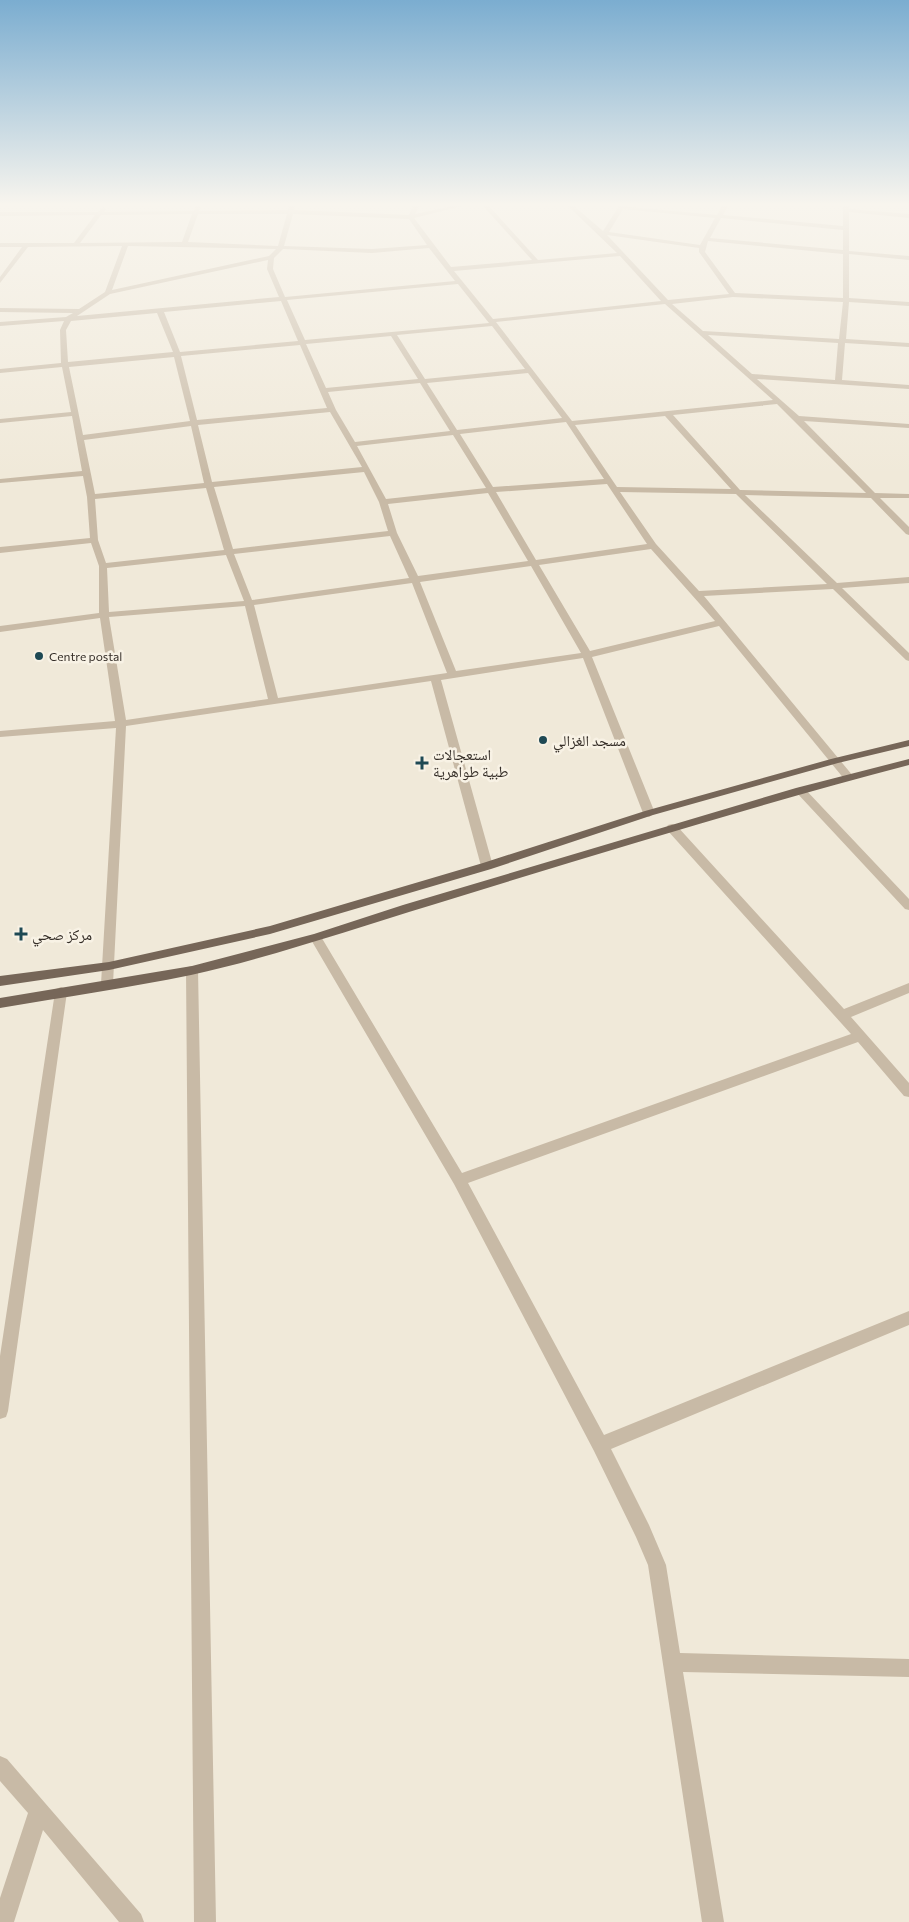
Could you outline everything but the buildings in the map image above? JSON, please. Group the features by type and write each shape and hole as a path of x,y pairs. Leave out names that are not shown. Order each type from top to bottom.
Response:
{"main road":[{"path":"0,981 109,966 270,930 487,866 650,813 834,761 909,743"},
{"path":"0,1003 192,970 316,938 407,908 800,790 909,762"}],"street":[{"path":"104,296 68,319 63,330 65,364 91,497 94,540 103,566 104,616 121,724 107,984"},
{"path":"0,324 160,311 310,296"},
{"path":"471,296 568,421 654,546 697,594 849,778"},
{"path":"660,296 797,418 871,496 909,532"},
{"path":"0,371 393,334 726,296"},
{"path":"753,296 846,299 909,304"},
{"path":"838,382 846,296"},
{"path":"284,298 332,410 367,469 383,502 393,533 416,580 452,674"},
{"path":"0,310 80,311"},
{"path":"160,311 177,354 209,484 229,551 250,603 274,700"},
{"path":"702,333 909,345"},
{"path":"393,334 491,490 532,564 587,654 650,813"},
{"path":"324,390 530,371"},
{"path":"749,376 909,387"},
{"path":"353,444 568,421 778,402"},
{"path":"78,438 194,423 332,410"},
{"path":"667,413 738,493 909,658"},
{"path":"0,421 74,414"},
{"path":"797,418 909,426"},
{"path":"91,497 367,469"},
{"path":"0,481 86,473"},
{"path":"383,502 491,490 612,485 738,493 909,496"},
{"path":"103,566 393,533"},
{"path":"0,550 94,540"},
{"path":"0,629 104,616 250,603 654,546"},
{"path":"697,594 909,580"},
{"path":"0,734 121,724 274,700 435,678 587,654 720,623"},
{"path":"435,678 487,866"},
{"path":"800,790 909,906"},
{"path":"672,828 842,1015 909,1092"},
{"path":"316,938 459,1180 600,1445 643,1531 657,1565 713,1922"},
{"path":"192,970 204,1922"},
{"path":"842,1015 909,988"},
{"path":"0,1411 61,992"},
{"path":"459,1180 860,1036"},
{"path":"600,1445 909,1318"},
{"path":"673,1662 909,1668"},
{"path":"0,1766 40,1810 133,1922"},
{"path":"3,1922 40,1810"}],"place":[{"name":"Centre postal","path":"39,656"},
{"name":"مسجد الغزالي","path":"543,740"},
{"name":"استعجالات طبية طواهرية","path":"422,763"},
{"name":"مركز صحي","path":"21,934"}]}
